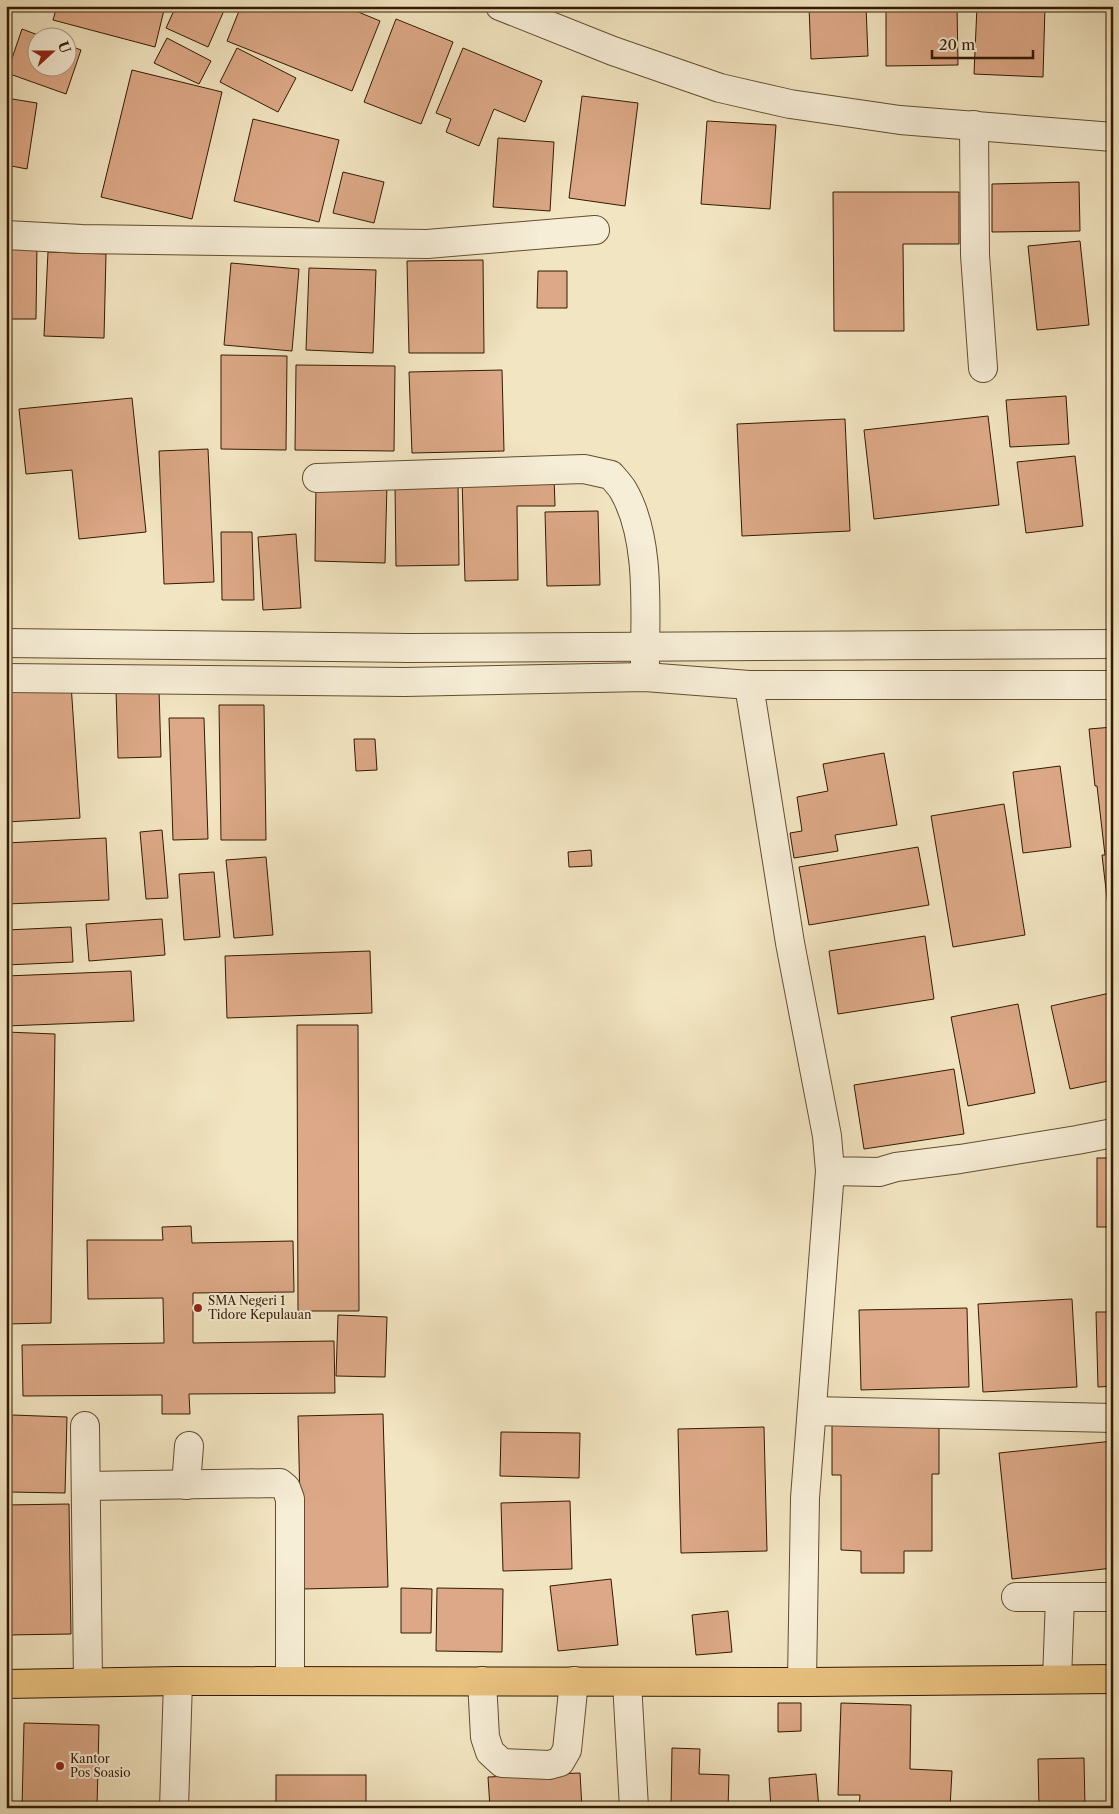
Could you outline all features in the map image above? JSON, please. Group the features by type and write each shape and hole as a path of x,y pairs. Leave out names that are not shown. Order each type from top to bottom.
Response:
{"highway":[{"path":"6,1684 178,1681 802,1682 1113,1679"}],"street":[{"path":"500,6 613,51 720,88 799,105 900,120 1113,137"},
{"path":"974,125 975,255 983,368"},
{"path":"6,235 92,239 427,244 595,230"},
{"path":"317,478 584,470 611,475 623,490 636,520 645,574 645,677"},
{"path":"6,643 409,648 1113,644"},
{"path":"6,678 405,682 645,677 749,685 1113,685"},
{"path":"749,685 790,943 827,1136 830,1171 805,1498 802,1682"},
{"path":"830,1171 879,1172 896,1167 960,1159 1113,1133"},
{"path":"812,1411 1113,1418"},
{"path":"85,1426 88,1682"},
{"path":"186,1485 189,1446"},
{"path":"86,1486 280,1483 286,1488 290,1499 290,1681"},
{"path":"1016,1598 1113,1597"},
{"path":"1058,1679 1060,1598"},
{"path":"174,1808 178,1681"},
{"path":"482,1681 485,1737 490,1752 502,1763 549,1765 560,1762 567,1750 574,1681"},
{"path":"627,1682 634,1808"}],"building":[{"path":"57,6 165,6 155,47 53,20"},
{"path":"176,6 226,6 208,47 166,28"},
{"path":"241,6 344,6 380,21 352,91 227,41"},
{"path":"809,6 866,6 868,56 811,59"},
{"path":"886,6 957,6 958,65 886,66"},
{"path":"977,6 1045,6 1043,77 974,74"},
{"path":"396,19 453,42 421,124 364,102"},
{"path":"22,29 28,31 28,78 71,78 66,94 7,73"},
{"path":"167,38 211,61 199,84 154,63"},
{"path":"237,48 296,78 278,112 220,82"},
{"path":"463,48 542,81 525,122 494,109 479,146 446,132 451,119 436,113"},
{"path":"132,70 222,92 192,219 101,197"},
{"path":"582,96 638,103 625,206 569,198"},
{"path":"6,98 37,103 27,169 6,165"},
{"path":"253,119 339,140 319,222 234,201"},
{"path":"707,121 776,125 770,209 701,204"},
{"path":"498,138 554,142 550,211 493,207"},
{"path":"343,172 384,182 374,223 333,213"},
{"path":"1079,182 1080,231 992,232 992,184"},
{"path":"833,192 959,192 959,244 903,244 904,331 834,331"},
{"path":"1080,241 1089,325 1037,330 1028,246"},
{"path":"6,242 37,243 36,319 6,319"},
{"path":"48,252 106,254 104,338 44,336"},
{"path":"483,260 484,353 409,353 407,261"},
{"path":"231,263 299,269 292,351 224,345"},
{"path":"309,268 376,270 373,353 306,350"},
{"path":"538,271 567,271 567,308 537,308"},
{"path":"6,337 9,337 6,419"},
{"path":"221,355 287,356 286,450 221,449"},
{"path":"296,365 395,366 394,451 295,450"},
{"path":"502,370 504,451 412,453 409,372"},
{"path":"1066,396 1069,444 1010,447 1006,400"},
{"path":"132,398 146,532 79,539 72,470 26,474 19,409"},
{"path":"988,416 999,505 874,519 864,430"},
{"path":"845,419 850,531 742,536 737,424"},
{"path":"208,449 214,582 164,584 159,451"},
{"path":"1075,456 1083,526 1026,533 1017,462"},
{"path":"554,476 555,506 517,506 518,580 465,581 462,478"},
{"path":"316,482 387,484 385,563 315,561"},
{"path":"458,483 459,565 396,566 395,484"},
{"path":"598,511 600,585 547,586 545,512"},
{"path":"221,532 252,532 254,600 222,600"},
{"path":"296,534 301,608 263,610 258,537"},
{"path":"71,684 80,818 6,822 6,688"},
{"path":"159,689 161,757 118,758 116,690"},
{"path":"219,705 264,705 266,840 221,840"},
{"path":"169,718 204,718 208,839 173,840"},
{"path":"1113,727 1113,915 1109,916 1102,855 1105,855 1089,729"},
{"path":"354,739 375,739 377,770 356,771"},
{"path":"884,753 897,825 835,835 838,851 794,858 790,833 802,831 797,797 828,791 823,764"},
{"path":"1060,766 1071,847 1023,853 1013,772"},
{"path":"1004,804 1025,935 953,947 931,816"},
{"path":"162,830 168,898 146,899 140,832"},
{"path":"106,838 109,900 6,904 6,843"},
{"path":"918,847 929,905 809,925 799,867"},
{"path":"591,850 592,866 569,867 568,852"},
{"path":"266,857 273,935 234,938 226,860"},
{"path":"214,872 220,937 184,940 179,874"},
{"path":"162,919 165,955 89,961 86,924"},
{"path":"71,927 73,962 6,965 6,930"},
{"path":"925,936 934,999 838,1014 829,951"},
{"path":"370,951 372,1013 227,1018 225,956"},
{"path":"131,971 134,1021 6,1026 6,976"},
{"path":"1110,993 1113,1005 1113,1080 1070,1089 1051,1006"},
{"path":"1018,1004 1035,1093 968,1106 951,1017"},
{"path":"297,1025 358,1025 359,1311 298,1311"},
{"path":"6,1032 55,1034 51,1323 6,1324"},
{"path":"954,1069 964,1134 864,1149 854,1085"},
{"path":"1097,1158 1113,1158 1113,1227 1097,1227"},
{"path":"191,1226 192,1243 293,1241 294,1292 193,1293 193,1343 334,1341 335,1393 189,1394 190,1414 162,1414 162,1395 23,1396 22,1345 164,1343 163,1298 88,1299 87,1240 163,1240 162,1227"},
{"path":"1072,1299 1077,1387 983,1392 978,1304"},
{"path":"967,1308 969,1387 861,1390 859,1310"},
{"path":"1096,1312 1113,1312 1113,1386 1098,1387"},
{"path":"338,1315 387,1317 385,1377 336,1376"},
{"path":"383,1414 388,1587 302,1589 298,1416"},
{"path":"12,1415 67,1417 65,1493 10,1492"},
{"path":"832,1419 939,1419 939,1474 932,1474 932,1551 904,1551 904,1573 861,1573 861,1551 841,1550 841,1475 832,1475"},
{"path":"764,1427 767,1551 681,1553 678,1429"},
{"path":"501,1432 580,1433 579,1478 500,1476"},
{"path":"1113,1441 1113,1568 1012,1579 999,1453"},
{"path":"570,1501 572,1569 503,1571 501,1503"},
{"path":"69,1504 71,1634 6,1635 6,1505"},
{"path":"611,1579 618,1645 558,1651 550,1586"},
{"path":"401,1588 432,1589 431,1633 401,1633"},
{"path":"437,1588 503,1589 502,1652 436,1651"},
{"path":"728,1611 732,1652 696,1655 692,1615"},
{"path":"778,1703 801,1703 801,1731 778,1732"},
{"path":"841,1703 911,1705 910,1769 952,1771 950,1808 859,1808 860,1795 838,1795"},
{"name":"Kantor Pos Soasio","path":"24,1723 99,1725 97,1808 22,1808"},
{"path":"672,1748 700,1749 699,1774 729,1775 728,1808 671,1808"},
{"path":"1084,1758 1085,1808 1039,1808 1038,1759"},
{"path":"580,1773 582,1808 490,1808 488,1777"},
{"path":"816,1774 819,1808 771,1808 769,1778"},
{"path":"276,1775 366,1775 366,1808 276,1808"}],"place":[{"name":"SMA Negeri 1 Tidore Kepulauan","path":"198,1308"},
{"name":"Kantor Pos Soasio","path":"60,1766"}]}
